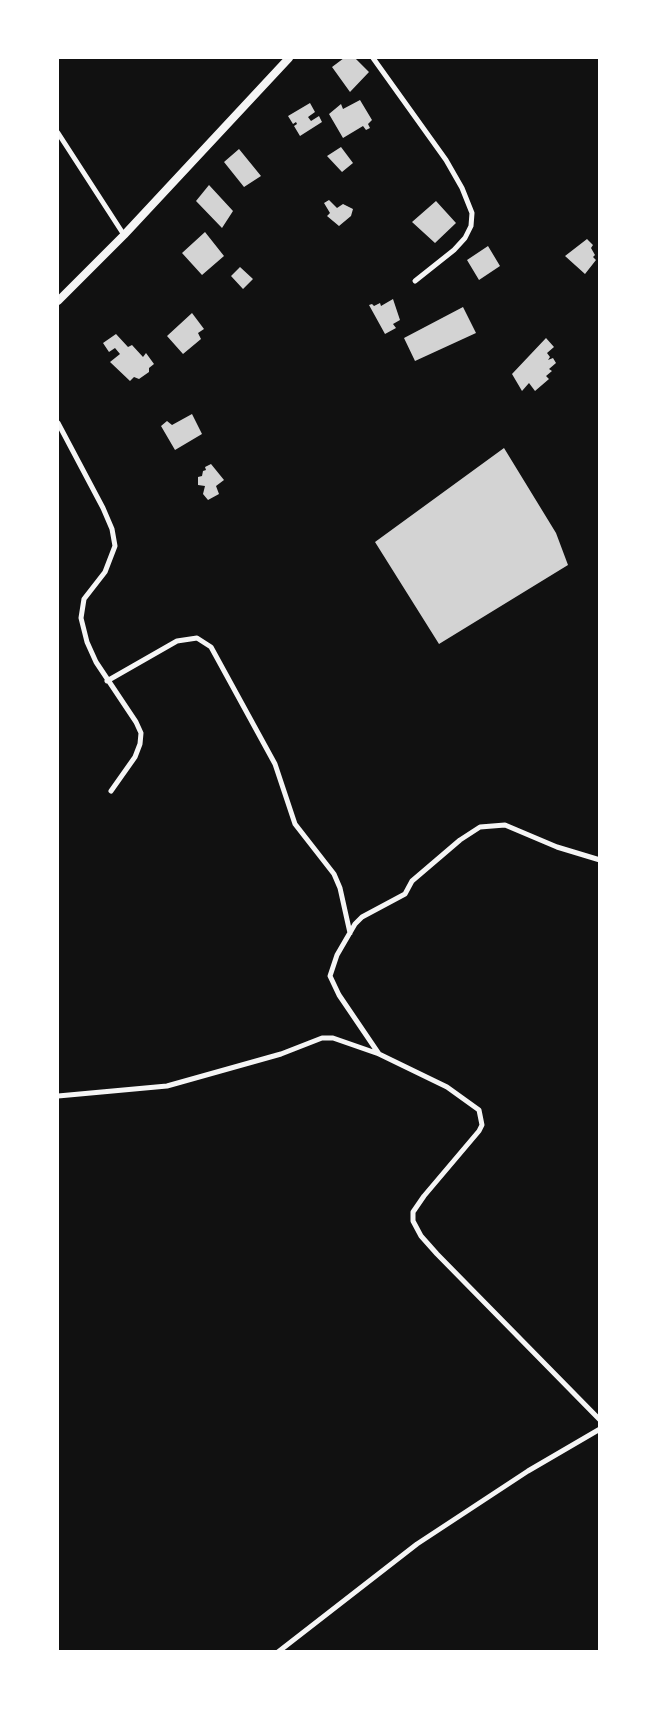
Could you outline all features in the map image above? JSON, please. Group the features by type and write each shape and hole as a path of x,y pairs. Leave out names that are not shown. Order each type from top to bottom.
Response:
{"street":[{"path":"58,301 124,235 289,58"},
{"path":"373,58 446,160 462,188 472,213 471,226 465,238 454,250 415,281"},
{"path":"58,133 124,235"},
{"path":"58,423 103,508 114,537 115,546 110,561 84,599 81,618 87,642 107,681 132,716 141,733 140,744 135,757 110,791"},
{"path":"107,681 177,641 198,638 211,647 276,764 295,824 334,874 340,888 350,933"},
{"path":"379,1054 347,1006 330,976 337,955 362,917 405,894 416,877 460,840 480,827 505,825 557,847 600,860"},
{"path":"58,1096 167,1086 281,1054 322,1038 333,1038 379,1054 464,1098 479,1110 482,1117 482,1125 418,1204 412,1217 415,1227 437,1254 600,1420"},
{"path":"278,1652 417,1544 528,1471 600,1429"}],"building":[{"path":"344,58 355,58 369,72 350,92 332,67"},
{"path":"360,100 372,120 368,124 370,128 366,130 363,126 343,138 329,114 341,104 343,109"},
{"path":"310,103 315,112 308,117 311,121 319,116 322,122 300,136 294,126 297,124 296,122 293,124 288,116"},
{"path":"341,147 353,163 342,172 327,156"},
{"path":"239,149 261,176 244,187 224,162"},
{"path":"209,185 233,211 222,228 196,201"},
{"path":"329,200 337,208 343,204 353,209 351,216 339,226 327,216 330,213 324,203"},
{"path":"436,201 456,223 435,243 412,222"},
{"path":"205,232 224,256 202,275 182,253"},
{"path":"587,239 593,245 591,248 595,255 593,257 596,260 585,274 565,256"},
{"path":"488,246 500,266 479,280 467,260"},
{"path":"240,267 253,279 243,289 231,276"},
{"path":"393,299 400,320 393,324 396,328 385,334 369,305 372,304 374,306 380,303 381,306"},
{"path":"463,307 476,333 415,361 404,338"},
{"path":"192,313 204,329 198,333 201,339 183,354 167,336"},
{"path":"116,334 128,347 132,345 143,357 146,353 154,364 149,368 149,372 139,379 134,377 130,381 110,362 120,354 115,348 109,352 103,343"},
{"path":"546,338 554,347 547,353 550,357 548,360 553,358 556,363 549,369 552,371 546,376 549,379 535,391 529,383 522,391 512,374"},
{"path":"192,414 202,434 175,450 161,426 167,421 172,425"},
{"path":"504,448 556,533 568,565 439,644 375,542"},
{"path":"211,464 224,480 216,486 219,494 208,500 203,494 205,486 198,485 198,477 202,476 203,471 206,470 205,467"}]}
